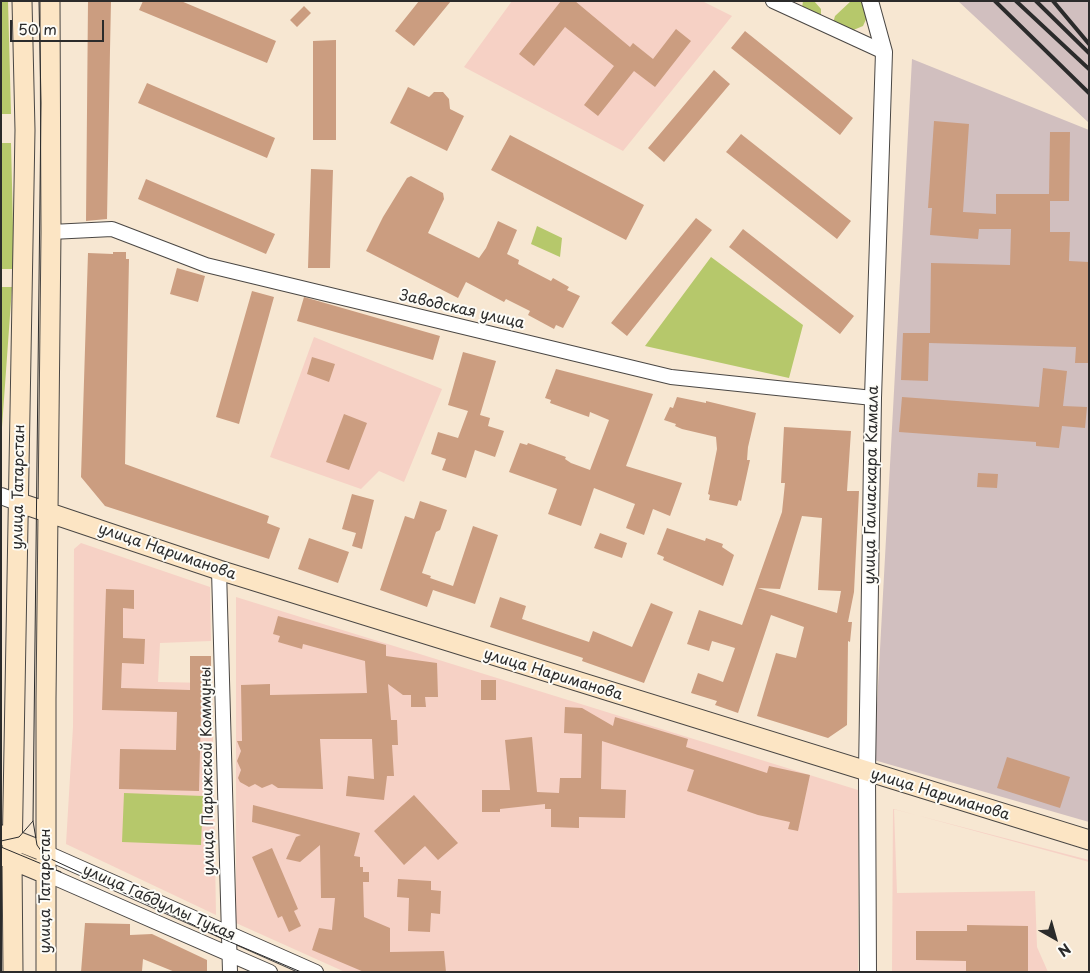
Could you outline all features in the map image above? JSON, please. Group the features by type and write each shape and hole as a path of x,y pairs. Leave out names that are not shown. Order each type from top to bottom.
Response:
{"main road":[{"name":"улица Татарстан","path":"13,972 7,838 20,503 24,130 22,1"},
{"name":"улица Татарстан","path":"46,972 45,852 51,232 50,1"},
{"name":"улица Нариманова","path":"20,503 219,570 1089,840"},
{"name":"улица Габдуллы Тукая","path":"7,838 45,852"},
{"name":"улица Габдуллы Тукая","path":"7,857 46,874"}],"street":[{"path":"773,1 884,52"},
{"name":"улица Галиаскара Камала","path":"868,972 867,772 873,398 884,52 870,1"},
{"name":"Заводская улица","path":"51,232 112,229 206,265 671,377 873,398"},
{"path":"1,496 20,503"},
{"name":"улица Парижской Коммуны","path":"219,570 230,972"},
{"name":"улица Габдуллы Тукая","path":"45,852 316,972"},
{"name":"улица Габдуллы Тукая","path":"46,874 270,972"}],"shaded area":[{"path":"512,1 702,1 732,16 623,151 464,67"},
{"path":"958,1 1089,1 1089,123"},
{"path":"912,59 1089,130 1089,822 874,760"},
{"path":"314,337 442,389 404,482 379,471 361,489 270,457"},
{"path":"81,543 210,587 211,641 160,643 158,682 212,683 216,915 66,844 73,727 74,549"},
{"path":"236,597 858,790 858,972 345,972 236,923"},
{"path":"893,809 897,893 1035,891 1037,947 1048,972 892,972"},
{"path":"916,815 1089,860 1089,862"}],"green space":[{"path":"1,1 8,1 11,114 1,114"},
{"path":"803,1 814,1 821,9 820,16 802,8"},
{"path":"851,1 865,1 869,13 863,26 851,31 833,23 835,16"},
{"path":"1,143 11,143 14,269 1,269"},
{"path":"537,226 562,238 560,257 531,244"},
{"path":"711,257 803,325 789,378 645,346"},
{"path":"1,287 12,287 2,427 1,427"},
{"path":"124,793 203,796 201,845 122,842"}],"building":[{"path":"88,1 111,1 107,219 86,221"},
{"path":"143,1 181,1 276,41 267,63 139,10"},
{"path":"419,1 451,1 414,46 395,31"},
{"path":"561,1 575,1 630,47 633,43 653,59 676,29 691,41 655,87 634,71 598,116 584,105 614,66 565,27 534,66 519,54"},
{"path":"304,6 311,13 297,27 290,20"},
{"path":"745,31 853,118 840,135 731,48"},
{"path":"336,40 336,140 313,140 313,41"},
{"path":"714,70 730,84 664,162 648,148"},
{"path":"147,83 275,138 267,158 138,103"},
{"path":"408,87 429,97 434,92 443,92 449,99 450,109 464,116 447,151 390,123"},
{"path":"934,121 969,124 963,212 996,214 996,194 1049,194 1050,132 1070,132 1069,201 1050,201 1050,232 1070,232 1069,261 1089,262 1089,363 1075,363 1076,347 929,343 928,381 901,380 903,333 930,333 931,263 1010,265 1011,229 979,229 978,239 930,235 932,208 928,208"},
{"path":"741,134 851,221 837,239 726,152"},
{"path":"510,135 644,205 626,240 491,170"},
{"path":"311,169 333,170 330,268 308,268"},
{"path":"411,176 443,193 444,199 428,233 479,258 486,248 498,221 517,230 507,254 519,260 518,264 551,281 553,278 569,287 567,290 580,296 563,328 556,325 554,329 528,315 530,311 506,299 504,302 466,282 458,298 366,251 383,217 407,178"},
{"path":"146,179 275,234 266,254 138,199"},
{"path":"696,218 712,230 627,336 611,323"},
{"path":"743,229 854,316 840,334 729,247"},
{"path":"113,252 126,252 126,259 129,259 125,464 269,516 267,523 280,528 269,559 105,506 81,477 88,253 113,254"},
{"path":"177,268 205,276 198,302 170,294"},
{"path":"252,291 274,297 239,424 216,417"},
{"path":"304,297 440,336 433,360 297,321"},
{"path":"463,352 496,361 480,415 490,418 488,426 504,431 495,457 475,450 466,478 442,470 446,459 431,454 438,432 458,438 468,411 448,405"},
{"path":"312,357 335,364 329,382 307,374"},
{"path":"1043,368 1067,371 1063,406 1087,407 1085,428 1062,426 1059,448 1036,446 1036,442 899,432 902,397 1039,407"},
{"path":"556,369 653,394 626,466 682,483 670,516 653,509 644,535 626,528 635,504 594,488 581,526 548,514 557,489 509,472 520,443 527,445 528,443 566,457 565,459 571,463 590,470 609,420 590,412 589,417 550,403 551,400 545,398"},
{"path":"677,397 706,403 706,401 756,413 748,447 747,460 750,460 741,501 739,500 737,506 709,500 710,495 708,494 717,449 716,437 682,429 675,426 676,424 664,420 670,407 673,408"},
{"path":"344,414 367,423 349,470 326,462"},
{"path":"784,427 851,431 847,491 859,491 854,592 848,622 852,622 850,642 848,641 847,725 828,738 757,716 776,653 796,658 804,627 771,615 738,713 715,705 717,701 691,693 698,673 723,682 735,648 712,641 709,651 687,644 699,610 742,625 782,512 785,483 781,483","holes":["802,516 822,518 818,590 841,591 837,613 758,588 780,589"]},
{"path":"978,473 998,474 997,488 977,487"},
{"path":"352,494 374,500 362,549 352,546 356,533 342,529"},
{"path":"420,501 447,510 440,530 436,532 422,573 431,576 430,578 453,586 473,526 498,535 475,604 433,590 427,607 380,590 405,516 414,519"},
{"path":"667,528 705,541 706,538 723,544 722,547 734,555 723,586 663,560 664,557 657,554"},
{"path":"600,533 627,543 622,558 594,548"},
{"path":"309,538 349,552 338,583 298,569"},
{"path":"106,589 134,590 134,609 123,608 123,638 145,639 144,664 122,663 121,688 190,690 190,656 211,656 211,675 202,675 199,791 119,789 120,749 176,750 177,712 102,710"},
{"path":"500,597 526,606 522,619 589,642 593,631 632,647 651,603 673,612 644,683 582,661 583,658 490,627"},
{"path":"278,616 386,645 386,656 437,663 438,697 425,697 426,707 411,707 411,695 403,695 388,684 391,720 397,720 398,745 392,745 394,776 387,776 384,800 346,796 348,776 374,779 372,739 320,739 323,789 278,788 272,784 262,788 255,784 249,787 240,782 238,778 241,770 237,761 241,751 237,741 242,741 241,685 270,684 270,695 367,693 365,661 303,644 302,649 278,642 280,636 273,634"},
{"path":"481,680 496,680 496,700 481,700"},
{"path":"565,707 582,708 613,726 615,717 688,739 686,747 767,773 769,766 810,775 798,831 788,829 790,822 758,815 687,791 694,770 602,741 601,789 626,790 625,818 579,817 579,828 551,827 551,809 545,809 545,804 500,809 500,812 482,812 482,790 510,790 505,740 532,737 537,792 559,793 560,778 581,778 582,734 564,733"},
{"path":"1007,757 1070,777 1060,808 997,788"},
{"path":"414,795 458,843 438,860 425,846 404,865 374,831"},
{"path":"253,805 360,833 354,856 360,857 360,867 363,867 363,872 369,872 369,882 363,882 364,917 390,928 390,952 444,951 446,972 364,972 312,950 319,928 332,930 335,898 321,898 320,845 300,862 286,859 296,837 301,835 252,822"},
{"path":"272,848 298,909 294,911 301,926 289,932 282,916 278,918 252,857"},
{"path":"398,879 431,881 431,890 441,891 440,914 431,913 430,932 408,931 409,898 397,897"},
{"path":"85,923 130,924 130,935 152,934 207,960 207,972 175,972 143,959 142,971 81,972"},
{"path":"967,925 1028,926 1028,972 966,972 966,961 916,960 916,931 967,931"}],"tram line":[{"path":"39,1 41,103 33,821 37,845 44,855 53,860 228,941 301,972"},
{"path":"1,841 19,837 33,821"},
{"path":"1,847 61,872"}],"railway":[{"path":"995,1 1089,93"},
{"path":"1016,1 1089,69"},
{"path":"1036,1 1089,53"},
{"path":"1053,1 1089,44"}]}
